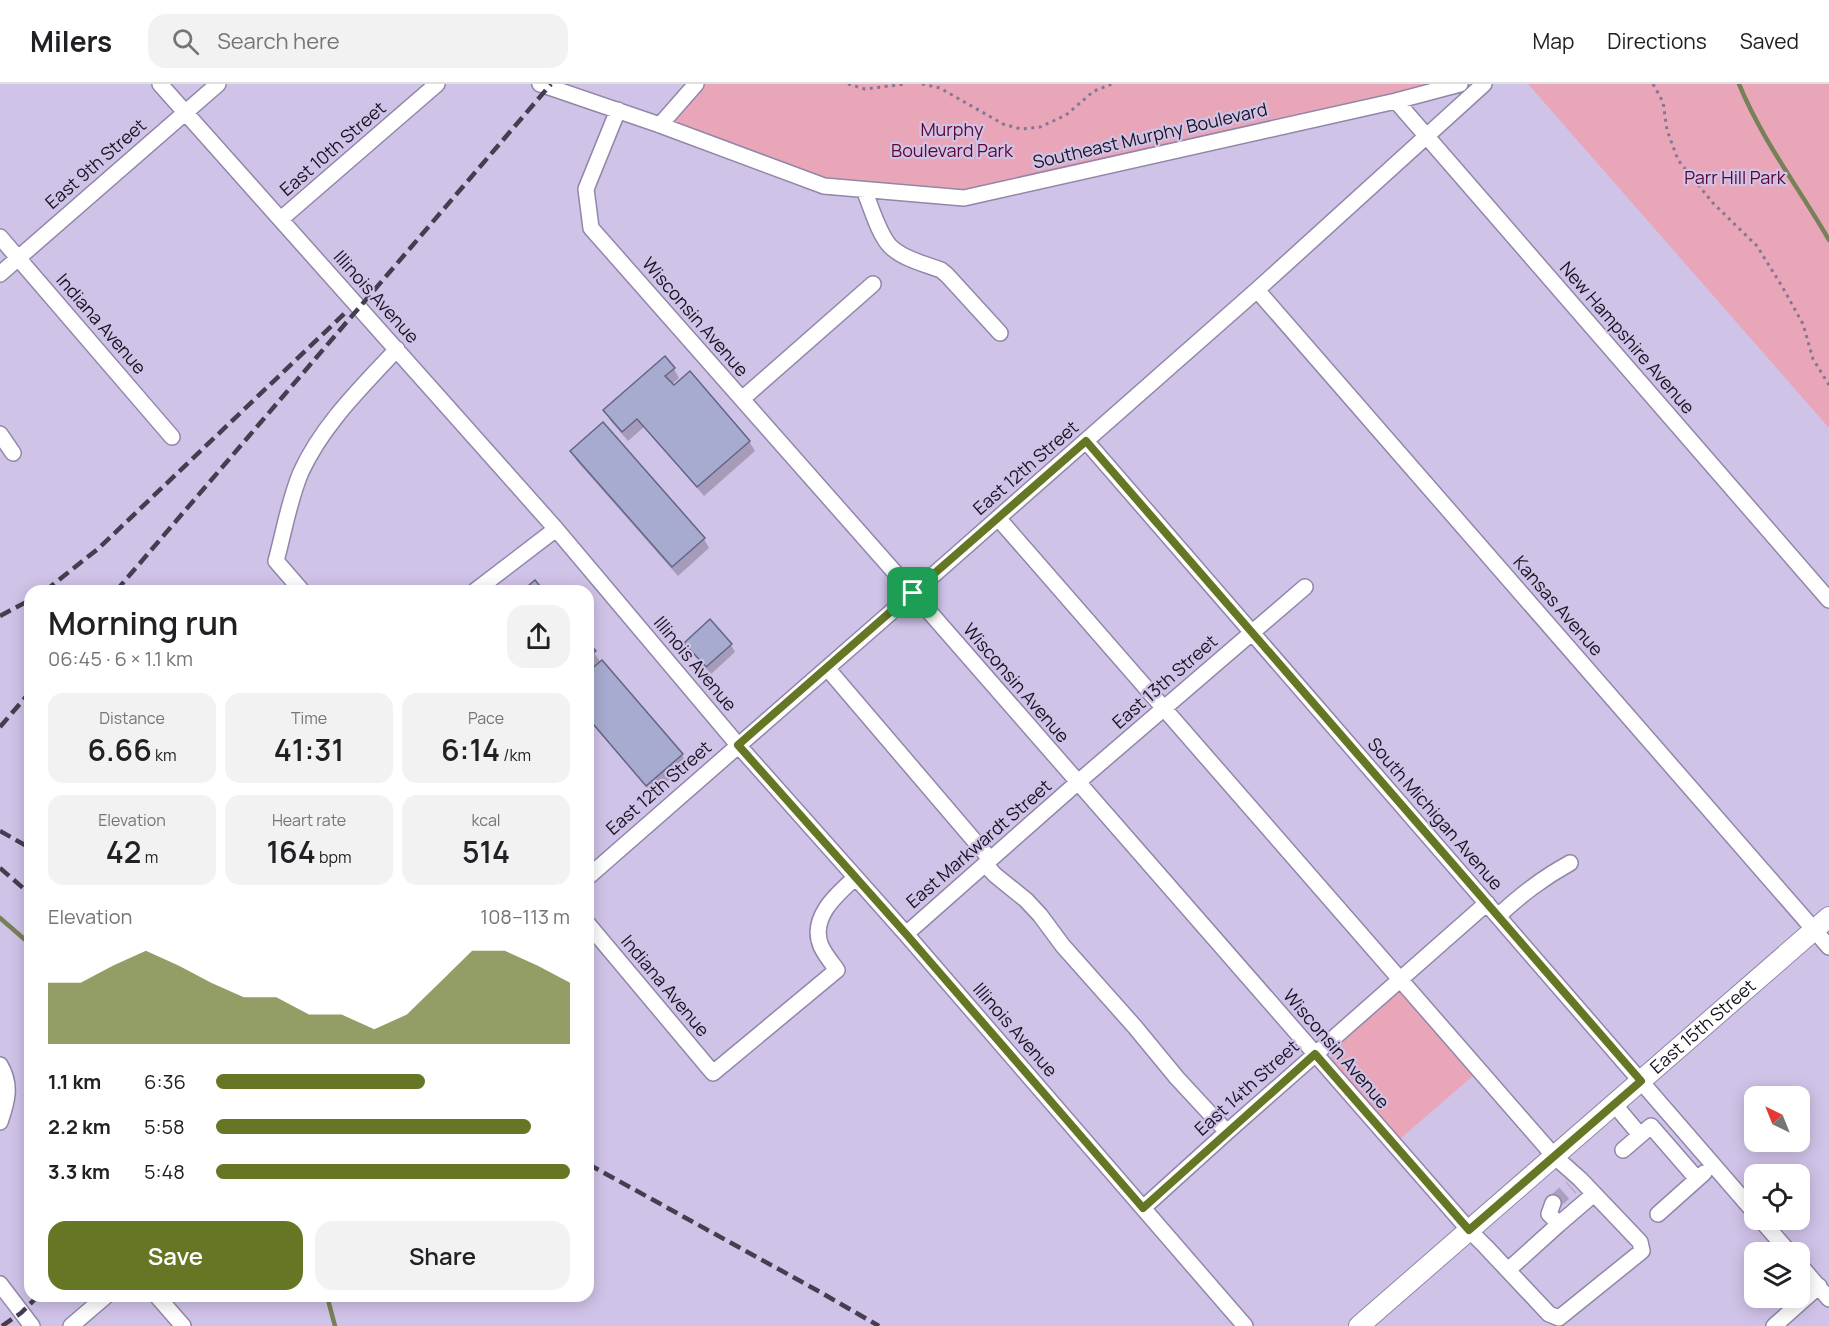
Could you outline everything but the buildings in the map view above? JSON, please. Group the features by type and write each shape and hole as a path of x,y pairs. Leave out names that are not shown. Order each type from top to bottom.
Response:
{"main road":[{"name":"East 15th Street","path":"1359,1326 1822,924"}],"street":[{"name":"Illinois Avenue","path":"160,84 556,529 738,745 906,934 1245,1326"},
{"name":"East 9th Street","path":"0,274 218,84"},
{"name":"East 10th Street","path":"281,219 437,84"},
{"name":"Southeast Murphy Boulevard","path":"540,84 660,125 824,186 964,198 1396,101 1460,84"},
{"path":"660,125 696,84"},
{"name":"East 12th Street","path":"594,872 1257,290 1484,84"},
{"name":"New Hampshire Avenue","path":"1396,101 1829,600"},
{"name":"Wisconsin Avenue","path":"618,111 586,189 591,228 1469,1230 1549,1314 1559,1318 1642,1251 1640,1242 1594,1194"},
{"path":"864,190 881,232 891,247 941,270 1000,333"},
{"name":"Indiana Avenue","path":"0,237 172,437"},
{"path":"742,399 873,284"},
{"name":"Kansas Avenue","path":"1257,290 1822,924 1829,947"},
{"path":"297,585 276,561 302,472 331,422 397,348"},
{"path":"0,434 13,453"},
{"name":"South Michigan Avenue","path":"1086,441 1744,1200"},
{"path":"998,518 1576,1183 1594,1194 1508,1270"},
{"path":"484,585 556,529"},
{"name":"East 13th Street","path":"1077,783 1305,587"},
{"path":"827,668 988,861 995,875 1026,900 1040,915 1063,946 1227,1132"},
{"name":"East Markwardt Street","path":"906,934 1077,783"},
{"path":"1498,916 1531,887 1570,863"},
{"name":"Indiana Avenue","path":"594,931 713,1073 837,970 819,944 818,932 821,919 834,898 855,878"},
{"name":"East 14th Street","path":"1143,1208 1487,903"},
{"path":"0,1065 8,1083 7,1101 0,1122"},
{"path":"1614,1104 1640,1135"},
{"path":"1623,1150 1651,1126 1697,1179"},
{"path":"1658,1214 1713,1165"},
{"path":"1553,1203 1549,1214 1559,1224"},
{"path":"1770,1230 1780,1242"},
{"path":"1810,1276 1829,1299"},
{"path":"0,1284 32,1326"},
{"path":"1774,1326 1819,1286"},
{"path":"71,1326 99,1302"},
{"path":"162,1302 183,1326"}],"path":[{"path":"848,84 865,89 906,84"},
{"path":"922,84 940,88 1003,124 1021,129 1040,127 1066,115 1094,92 1112,84"},
{"path":"1653,84 1663,102 1667,130 1678,160 1713,203 1757,246 1803,324 1813,359 1829,385"}],"green space":[{"name":"Murphy Boulevard Park","path":"696,84 1460,84 964,198 824,186 660,125"},
{"name":"Parr Hill Park","path":"1528,84 1829,84 1829,428"},
{"path":"1400,989 1475,1074 1400,1139 1332,1062 1331,1057 1334,1047"}],"waterway":[{"path":"1739,84 1759,125 1829,240"},
{"path":"0,918 24,939"},
{"path":"329,1302 335,1326"}],"tunnel":[{"path":"1553,1203 1571,1187"}],"railway":[{"path":"121,585 551,84"},
{"path":"53,585 99,548 346,312"},
{"path":"0,616 24,603"},
{"path":"0,727 24,699"},
{"path":"0,831 24,845"},
{"path":"0,868 24,889"},
{"path":"594,1167 879,1326"},
{"path":"2,1326 32,1302"}],"route":[{"path":"1086,441 1641,1081 1469,1230 1315,1054 1143,1208 906,934 738,745 913,593 1086,441"}]}
